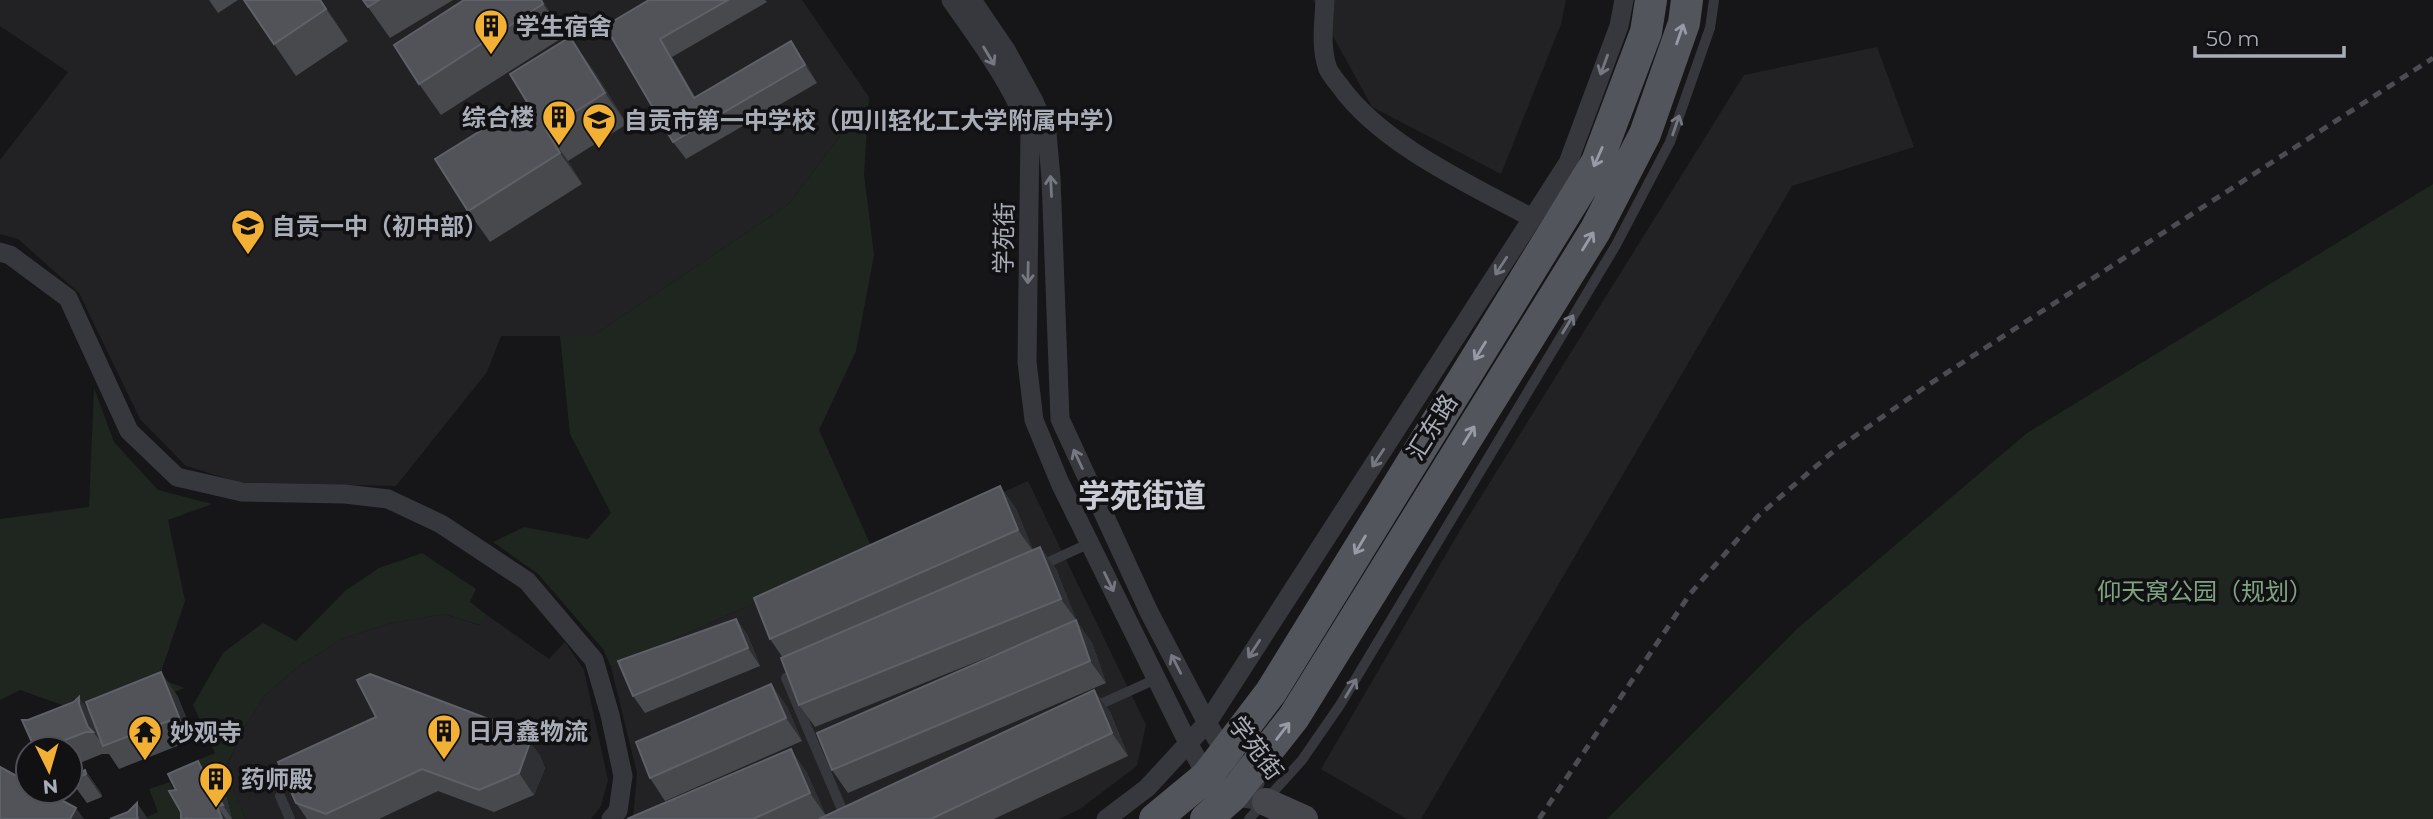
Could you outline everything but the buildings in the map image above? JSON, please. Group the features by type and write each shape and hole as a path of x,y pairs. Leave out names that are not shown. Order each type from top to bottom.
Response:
{"main road":[{"name":"汇东路","path":"1155,819 1216,765 1271,692 1597,162 1646,32 1651,0"},
{"name":"汇东路","path":"1206,819 1249,798 1294,717 1595,231 1645,134 1684,23 1687,0"}],"street":[{"name":"学苑街","path":"951,0 1014,97 1030,132 1027,362 1034,420 1060,483 1188,743 1216,765 1249,798"},
{"name":"学苑街","path":"972,0 1006,50 1034,101 1047,133 1060,419 1149,612 1207,723 1216,765 1249,798"},
{"path":"1325,0 1323,48 1328,70 1353,104 1384,132 1464,181 1532,218"},
{"path":"1106,819 1147,788 1207,723 1568,163 1619,26 1624,0"},
{"path":"0,251 10,255 68,298 129,431 177,477 242,492 345,494 388,499 441,524 527,581 594,660 610,715 623,776 618,811 611,819"},
{"path":"1249,798 1304,819"}],"lane":[{"path":"1249,798 1302,760 1340,705 1616,245 1670,142 1710,28 1714,0"},
{"path":"1027,572 1090,543"},
{"path":"811,667 786,678 847,819 861,813"},
{"path":"1083,712 1156,679"},
{"path":"280,796 290,819"}],"shaded area":[{"path":"0,0 802,0 869,97 789,204 593,336 501,336 487,372 396,486 238,482 186,466 140,419 79,293 18,239 0,234 0,160 68,72 0,26"},
{"path":"1313,0 1566,0 1561,24 1501,174 1372,107"},
{"path":"1877,47 1914,147 1792,186 1421,819 1407,819 1321,769 1462,527 1744,75"},
{"path":"1028,481 1146,725 1137,766 1080,809 1059,819 633,819 637,773 611,667"},
{"path":"444,614 479,625 487,615 549,659 565,642 584,670 608,780 601,806 591,819 246,819 224,772 245,727 265,695 300,665 344,638 391,623"}],"green space":[{"path":"869,97 864,174 874,255 856,351 819,430 873,550 611,667 603,649 538,574 493,542 524,527 588,539 611,513 570,434 560,336 593,336 789,204"},
{"name":"仰天窝公园（规划）","path":"2433,184 2433,819 1607,819 1798,628 2027,433"},
{"path":"94,388 114,442 158,490 212,504 168,520 185,601 159,678 184,688 107,721 20,690 0,700 0,519 89,507"},
{"path":"422,553 476,589 470,602 487,615 480,625 444,614 391,623 344,638 300,665 265,695 245,727 224,771 246,819 232,819 228,806 184,796 173,770 215,753 193,705 223,653 263,623 296,641 345,591 379,568"},
{"path":"170,782 185,819 143,819 158,812 149,789"}],"railway":[{"path":"1539,819 1690,594 1758,516 1835,450 1928,385 2433,58"}],"place":[{"name":"学生宿舍","path":"491,56"},
{"name":"综合楼","path":"559,147"},
{"name":"自贡市第一中学校（四川轻化工大学附属中学）","path":"599,150"},
{"name":"自贡一中（初中部）","path":"248,256"},
{"name":"日月鑫物流","path":"444,761"},
{"name":"妙观寺","path":"145,762"},
{"name":"药师殿","path":"216,809"}],"district":[{"name":"学苑街道","path":"1142,495"}]}
